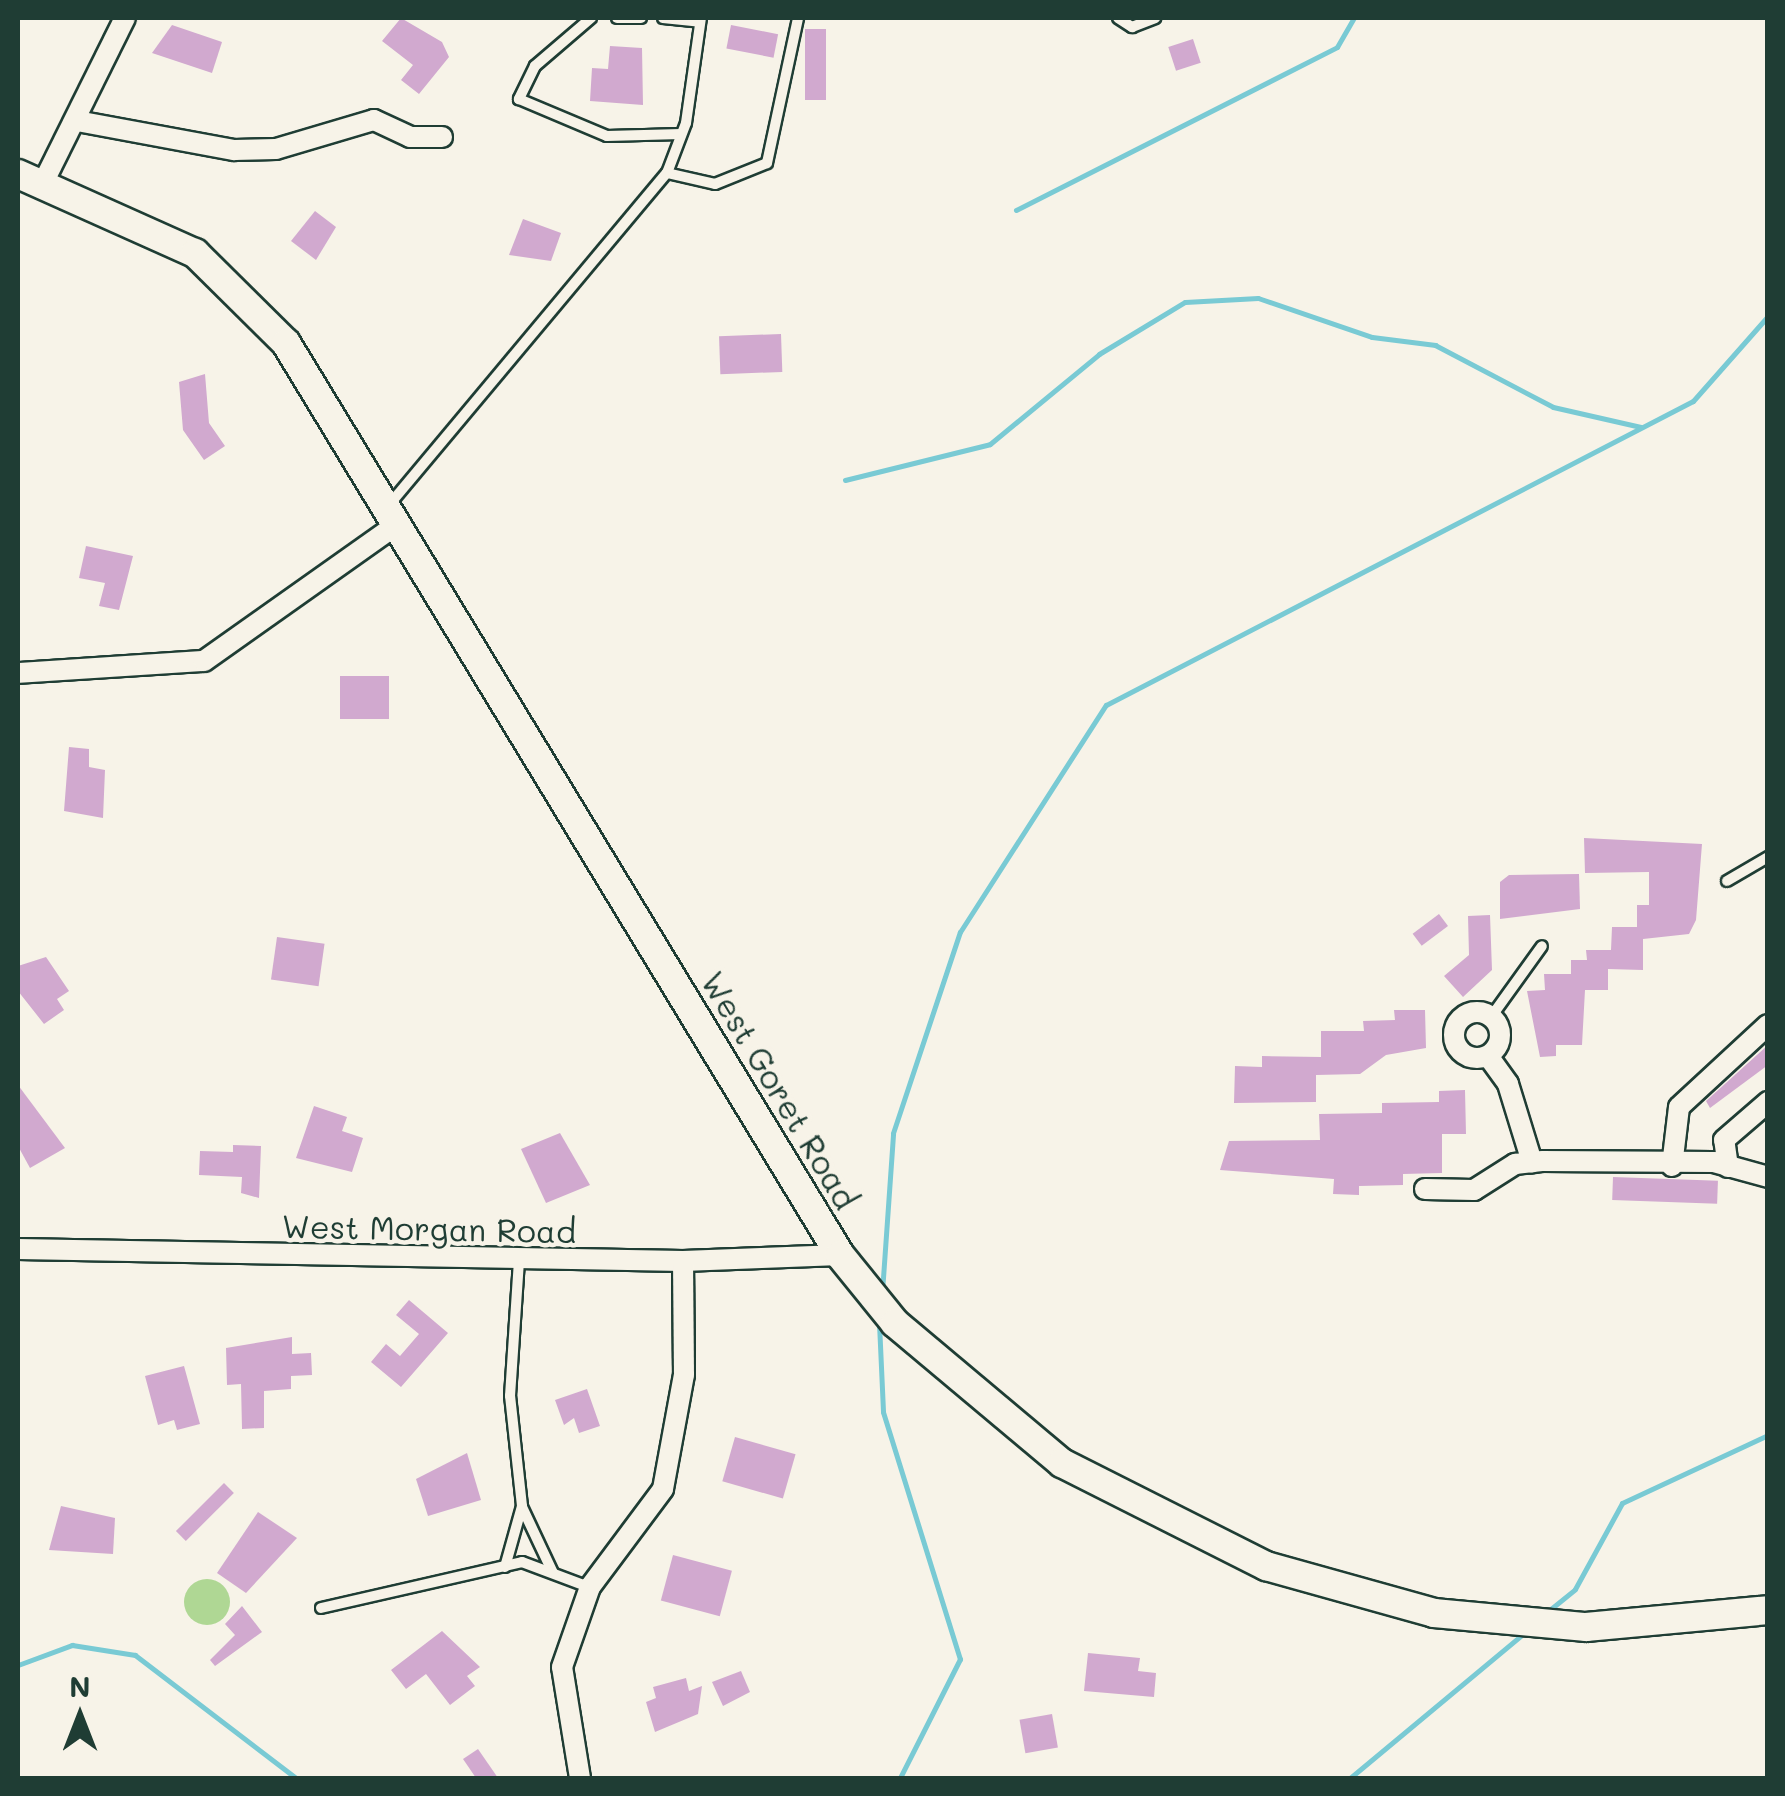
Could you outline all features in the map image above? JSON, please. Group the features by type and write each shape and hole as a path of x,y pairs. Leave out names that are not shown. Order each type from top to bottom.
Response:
{"street":[{"path":"30,178 77,121 125,18"},
{"path":"77,121 234,150 276,150 374,120 410,137 442,137"},
{"name":"West Goret Road","path":"30,178 195,253 286,343 840,1256 895,1324 1062,1463 1266,1566 1499,1624 1650,1626 1768,1610"},
{"path":"18,674 204,661 390,518"},
{"path":"1470,1013 1491,1017 1500,1037 1488,1056 1466,1056 1454,1029 1470,1013"},
{"path":"1672,1166 1679,1107 1768,1025"},
{"path":"1488,1056 1508,1084 1532,1162"},
{"path":"1728,1167 1724,1140 1768,1102"},
{"path":"1426,1190 1474,1190 1532,1162 1728,1167 1768,1177"},
{"name":"West Morgan Road","path":"18,1249 684,1262 840,1256"},
{"path":"580,1778 562,1667 590,1587 663,1489 684,1375 684,1262"}],"lane":[{"path":"591,18 535,66 519,99 607,136 682,134"},
{"path":"617,18 641,18"},
{"path":"390,518 666,173 682,134 700,20 663,18"},
{"path":"666,173 716,184 767,163 798,18"},
{"path":"1118,18 1132,27 1155,18"},
{"path":"1727,881 1768,856"},
{"path":"1491,1017 1542,946"},
{"path":"519,1259 510,1396 522,1506 554,1574"},
{"path":"505,1567 522,1506"},
{"path":"321,1608 522,1562 590,1587"}],"green space":[{"path":"207,1579 223,1586 230,1602 223,1618 207,1625 191,1618 184,1602 191,1586"}],"building":[{"path":"401,18 442,42 449,57 419,94 401,80 413,65 382,41"},
{"path":"172,25 222,42 212,73 152,53"},
{"path":"731,25 778,34 774,58 726,49"},
{"path":"805,29 826,29 826,100 805,100"},
{"path":"1193,39 1201,63 1176,71 1168,47"},
{"path":"610,46 642,48 643,105 590,101 592,68 608,69"},
{"path":"315,211 336,227 316,260 291,241"},
{"path":"523,219 561,233 551,261 509,255"},
{"path":"781,334 782,372 720,374 719,336"},
{"path":"205,374 209,423 225,446 204,460 183,430 179,382"},
{"path":"86,546 133,556 119,610 99,606 105,583 79,578"},
{"path":"340,676 389,676 389,719 340,719"},
{"path":"69,747 89,749 89,767 105,770 103,818 64,811"},
{"path":"1584,838 1702,844 1696,920 1689,934 1643,939 1643,970 1608,969 1608,990 1585,990 1582,1045 1556,1045 1556,1056 1540,1057 1527,991 1545,990 1544,974 1571,974 1571,960 1587,960 1586,950 1611,950 1612,927 1637,927 1637,905 1649,905 1649,872 1585,873"},
{"path":"1579,874 1580,909 1500,919 1500,882 1509,875"},
{"path":"1439,914 1448,926 1422,946 1413,934"},
{"path":"1490,915 1492,970 1463,997 1444,976 1469,955 1468,916"},
{"path":"277,937 325,944 319,986 271,980"},
{"path":"46,957 69,991 57,999 64,1010 44,1024 18,991 18,966"},
{"path":"1394,1010 1425,1010 1426,1048 1386,1055 1360,1074 1316,1075 1316,1102 1234,1103 1235,1066 1262,1067 1262,1056 1321,1057 1321,1031 1364,1031 1363,1021 1395,1020"},
{"path":"1768,1045 1768,1065 1710,1108 1706,1101"},
{"path":"18,1085 65,1148 30,1168 18,1146"},
{"path":"1465,1090 1466,1134 1442,1134 1442,1173 1403,1174 1403,1185 1359,1186 1359,1195 1333,1194 1334,1179 1220,1170 1229,1141 1320,1140 1319,1114 1382,1113 1382,1103 1439,1102 1439,1091"},
{"path":"314,1106 347,1117 342,1131 363,1138 352,1172 296,1158"},
{"path":"560,1133 590,1185 546,1203 521,1149"},
{"path":"233,1145 261,1146 259,1198 241,1193 242,1177 199,1175 200,1151 233,1152"},
{"path":"1613,1177 1718,1181 1717,1204 1612,1200"},
{"path":"409,1300 448,1333 401,1387 371,1362 386,1344 400,1356 419,1334 396,1315"},
{"path":"292,1337 292,1354 311,1353 312,1375 291,1376 291,1389 264,1391 264,1428 242,1429 241,1384 227,1385 226,1348"},
{"path":"184,1366 200,1424 177,1430 174,1420 158,1425 145,1376"},
{"path":"587,1389 600,1426 579,1433 574,1418 564,1425 555,1400"},
{"path":"735,1437 796,1454 783,1499 722,1481"},
{"path":"467,1453 481,1500 428,1516 416,1479"},
{"path":"224,1483 234,1493 186,1541 176,1531"},
{"path":"61,1506 115,1518 113,1554 49,1550"},
{"path":"258,1512 297,1538 246,1593 217,1573"},
{"path":"673,1555 732,1571 720,1616 661,1600"},
{"path":"242,1606 262,1632 215,1666 210,1660 235,1635 225,1624"},
{"path":"442,1631 480,1667 467,1676 475,1686 450,1705 426,1674 406,1689 391,1670"},
{"path":"1088,1653 1140,1658 1138,1671 1156,1673 1154,1697 1084,1691"},
{"path":"741,1671 750,1692 723,1706 712,1682"},
{"path":"686,1678 689,1691 702,1686 698,1714 655,1732 646,1702 656,1698 653,1687"},
{"path":"1052,1714 1058,1747 1025,1753 1020,1720"},
{"path":"478,1749 498,1778 476,1778 463,1759"}],"waterway":[{"path":"1016,210 1337,47 1354,18"},
{"path":"845,480 990,444 1099,354 1185,302 1258,298 1372,337 1435,345 1553,407 1641,427"},
{"path":"882,1292 893,1133 960,932 1106,705 1693,401 1768,316"},
{"path":"879,1323 883,1412 960,1659 900,1778"},
{"path":"1547,1612 1575,1589 1622,1503 1768,1435"},
{"path":"1350,1778 1524,1633"},
{"path":"18,1665 72,1645 135,1655 296,1778"}]}
